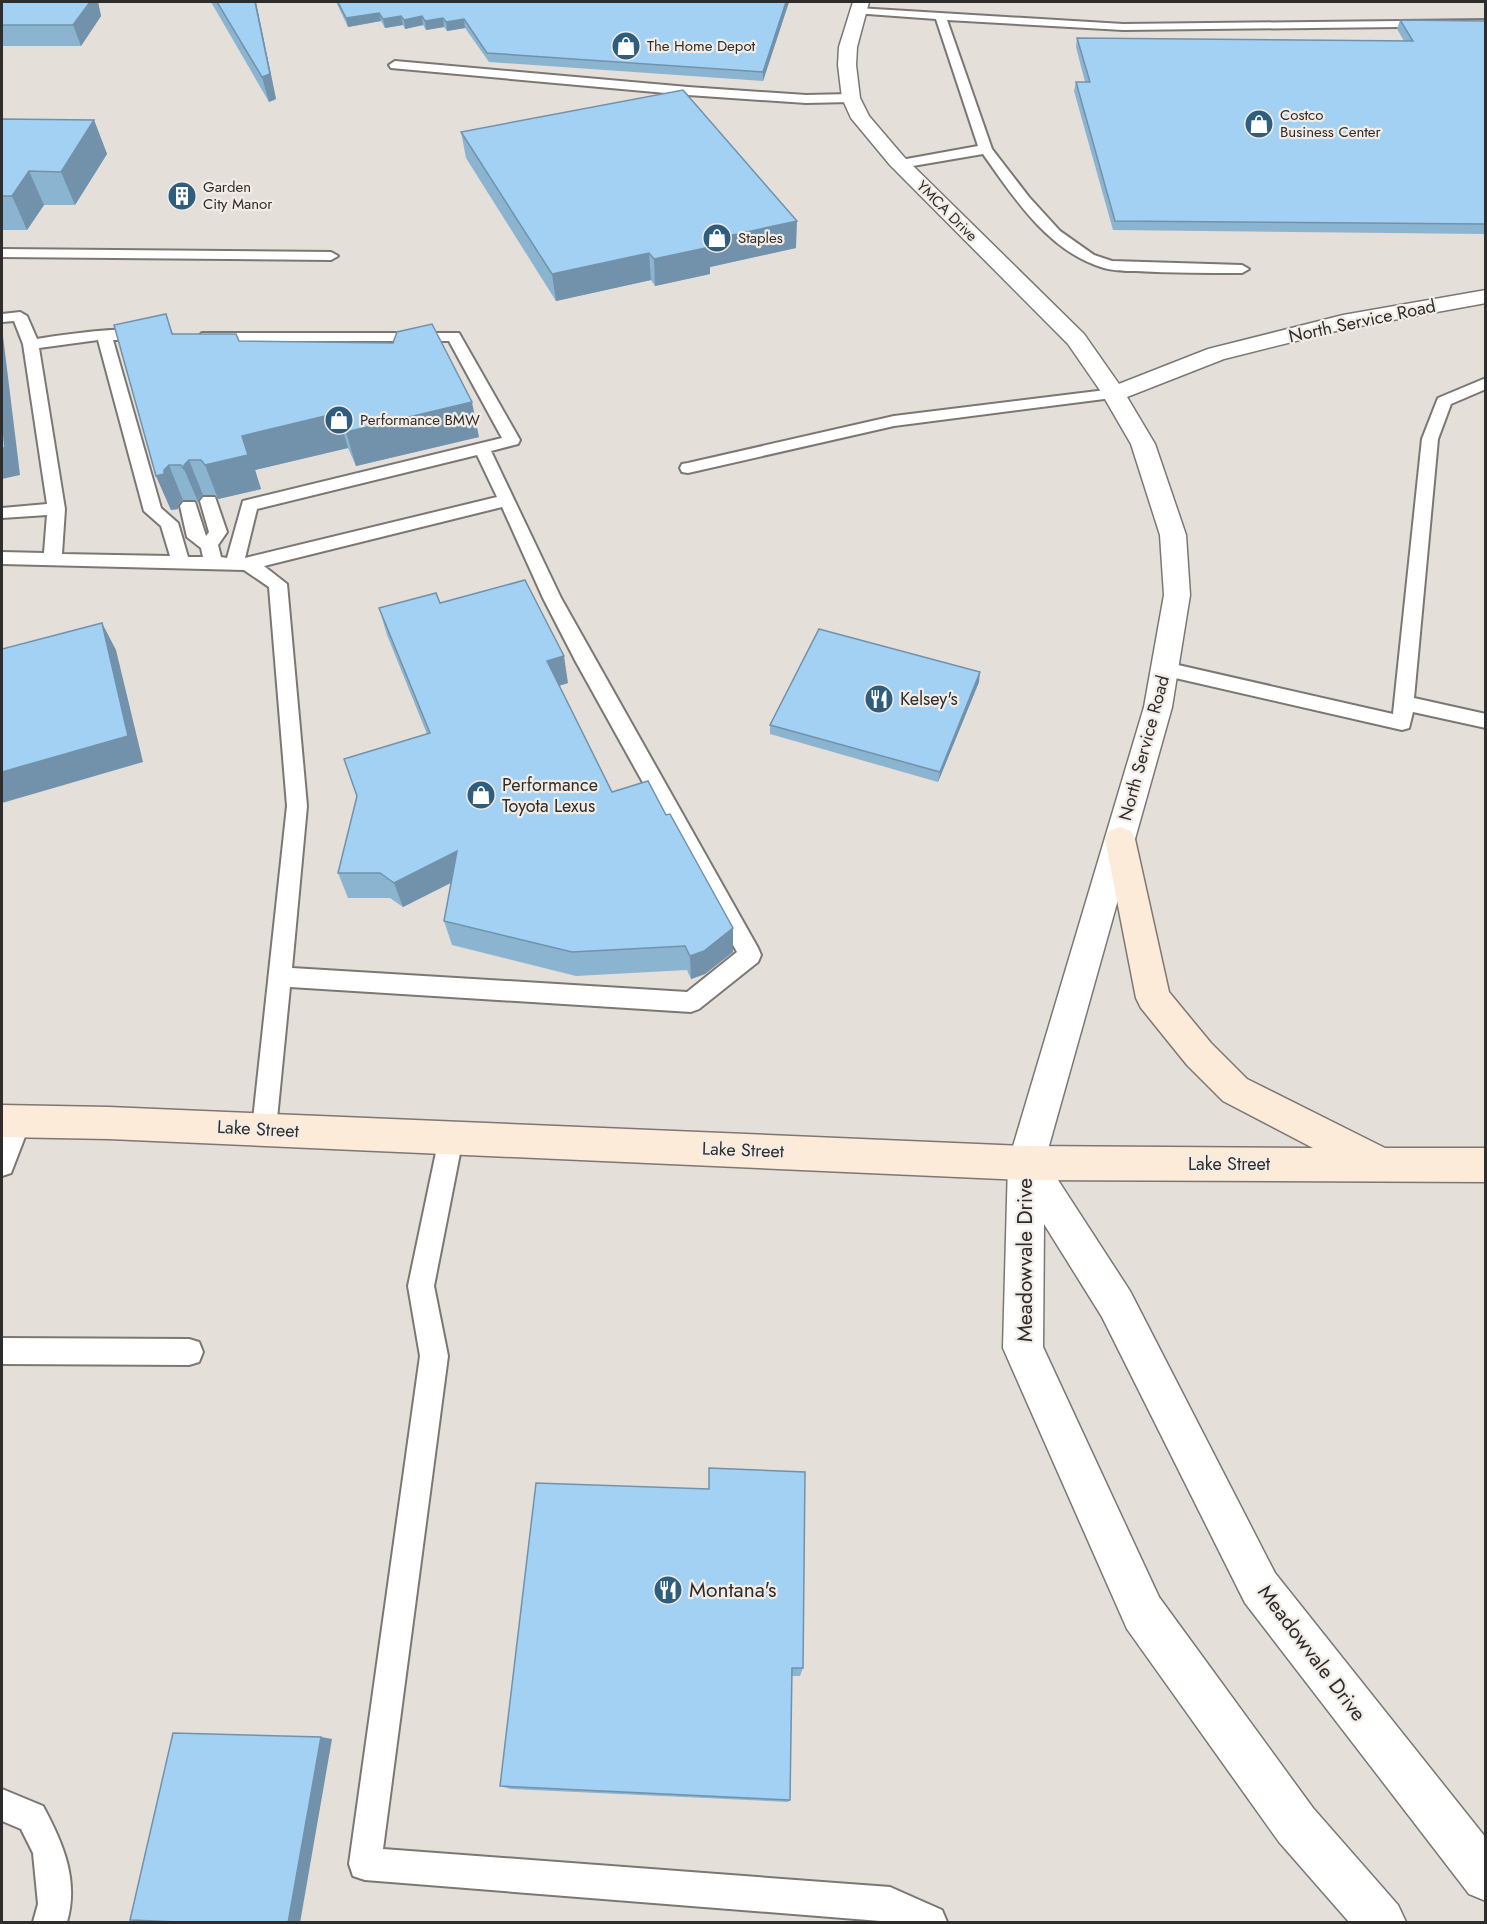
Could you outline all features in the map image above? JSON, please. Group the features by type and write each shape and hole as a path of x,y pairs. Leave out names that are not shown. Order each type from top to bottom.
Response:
{"main road":[{"path":"1120,839 1153,998 1199,1054 1235,1090 1384,1166"},
{"name":"Lake Street","path":"10,1121 264,1129 1026,1163 1485,1165"}],"street":[{"name":"YMCA Drive","path":"860,6 848,47 847,65 851,98 860,118 901,164 1076,339 1114,394"},
{"name":"North Service Road","path":"1026,1163 1158,706 1177,595 1173,536 1143,444 1114,394 1216,354 1343,322 1485,296"},
{"name":"Meadowvale Drive","path":"1026,1163 1116,1305 1154,1374 1260,1588 1485,1877"},
{"name":"Meadowvale Drive","path":"1026,1163 1023,1348 1143,1613 1296,1825 1381,1923"}],"lane":[{"path":"860,6 940,15 1123,27 1485,23"},
{"path":"940,15 966,97 986,149 1030,209 1064,242 1107,265 1242,269"},
{"path":"395,65 688,92 806,99 851,98"},
{"path":"901,164 986,149"},
{"path":"2,253 331,256"},
{"path":"2,318 20,316 31,344 56,509 53,559"},
{"path":"31,344 104,335 162,336"},
{"path":"104,335 153,511 169,523 181,562"},
{"path":"185,336 454,336 512,440 249,505 242,564"},
{"path":"1165,669 1402,723 1430,439 1444,401 1485,383"},
{"path":"688,468 894,421 1114,394"},
{"path":"280,977 691,1002 750,955 552,598 482,449"},
{"path":"242,564 507,500"},
{"path":"209,501 218,532 211,554"},
{"path":"189,506 196,537 211,554 242,564 278,584 297,806 264,1129"},
{"path":"2,513 56,509"},
{"path":"2,558 181,562 211,554"},
{"path":"1404,703 1485,722"},
{"path":"2,1165 10,1121"},
{"path":"451,1138 422,1286 434,1356 365,1864 890,1904 930,1923"},
{"path":"2,1351 189,1352"},
{"path":"2,1805 32,1816 50,1850 55,1904 51,1923"}],"building":[{"path":"2,2 90,2 73,25 2,25"},
{"path":"217,2 255,2 270,74 262,77"},
{"name":"The Home Depot","path":"338,2 786,2 763,72 487,53 464,19 446,22 443,18 425,21 422,16 404,20 401,16 383,19 379,13 346,18"},
{"name":"Costco Business Center","path":"1400,20 1485,21 1485,224 1115,221 1076,82 1090,82 1077,38 1413,41"},
{"path":"683,90 797,221 705,241 710,247 654,259 649,253 552,274 461,132"},
{"path":"2,119 94,120 61,172 29,171 12,196 2,196"},
{"path":"166,314 172,334 236,334 239,341 393,343 397,332 432,324 472,402 346,432 338,413 242,436 248,455 205,465 201,460 189,460 184,465 184,469 181,465 169,465 164,470 164,474 156,476 114,325"},
{"path":"2,416 5,448 2,448"},
{"name":"Performance Toyota Lexus","path":"525,580 564,656 547,661 612,792 648,781 666,815 670,814 733,928 704,951 690,956 685,946 572,952 444,921 457,851 394,883 380,873 338,873 357,796 344,759 430,733 379,608 436,593 440,603"},
{"path":"102,623 128,736 2,772 2,649"},
{"name":"Kelsey's","path":"819,629 980,672 940,772 770,725"},
{"name":"Montana's","path":"709,1468 805,1472 803,1668 792,1668 790,1800 500,1786 536,1483 709,1489"},
{"path":"173,1733 321,1737 288,1923 130,1920"}],"place":[{"name":"The Home Depot","path":"626,46"},
{"name":"Costco Business Center","path":"1259,124"},
{"name":"Garden City Manor","path":"182,196"},
{"name":"Staples","path":"717,238"},
{"name":"Performance BMW","path":"339,420"},
{"name":"Kelsey's","path":"879,699"},
{"name":"Performance Toyota Lexus","path":"481,795"},
{"name":"Montana's","path":"668,1590"}]}
